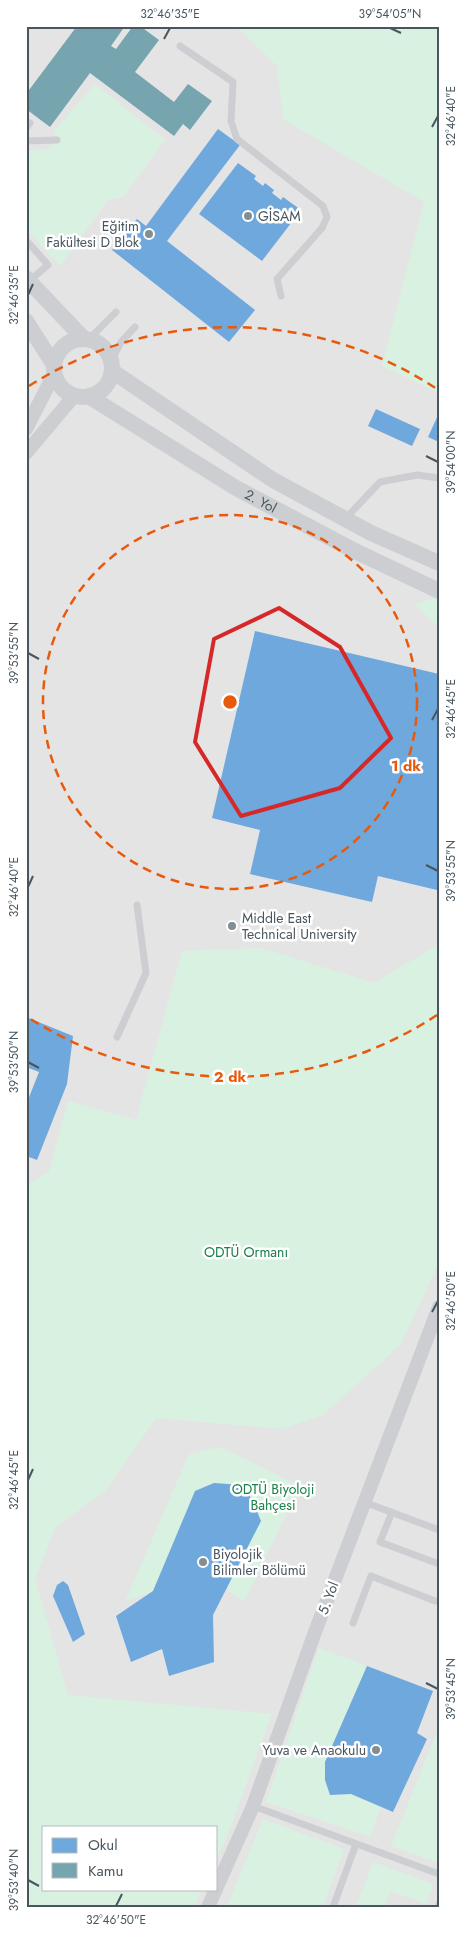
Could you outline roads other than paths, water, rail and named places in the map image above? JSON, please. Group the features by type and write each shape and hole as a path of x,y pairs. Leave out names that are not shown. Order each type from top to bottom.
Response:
{"street":[{"name":"2. Yol","path":"28,280 86,339 101,346 112,366 273,480 345,519 439,564"},
{"name":"2. Yol","path":"26,321 64,391 82,397 236,488 356,551 439,591"},
{"path":"26,429 54,370 60,349 75,340 86,339"},
{"path":"26,453 82,397 105,388 112,366"},
{"name":"5. Yol","path":"218,1885 253,1806 314,1632 439,1307"},
{"name":"5. Yol","path":"208,1907 216,1890"}],"lane":[{"path":"180,46 233,82 231,121 237,139 323,206 326,217 322,228 277,279 281,296"},
{"path":"26,141 57,140"},
{"path":"26,240 48,264 28,280"},
{"path":"86,339 116,312"},
{"path":"112,366 121,342 135,327"},
{"path":"345,519 380,482 417,475 439,478"},
{"path":"117,1037 146,973 137,905"},
{"path":"364,1502 439,1530"},
{"path":"392,1512 380,1542 439,1564"},
{"path":"353,1623 371,1576 435,1601"},
{"path":"253,1806 439,1874"},
{"path":"333,1907 356,1844"}],"place":[{"name":"GİSAM","path":"248,216"},
{"name":"Eğitim Fakültesi D Blok","path":"149,234"},
{"name":"Middle East Technical University","path":"232,926"},
{"name":"Biyolojik Bilimler Bölümü","path":"203,1562"},
{"name":"Yuva ve Anaokulu","path":"376,1750"}],"park label":[{"name":"ODTÜ Ormanı","path":"246,1252"},
{"name":"ODTÜ Biyoloji Bahçesi","path":"273,1498"}]}
